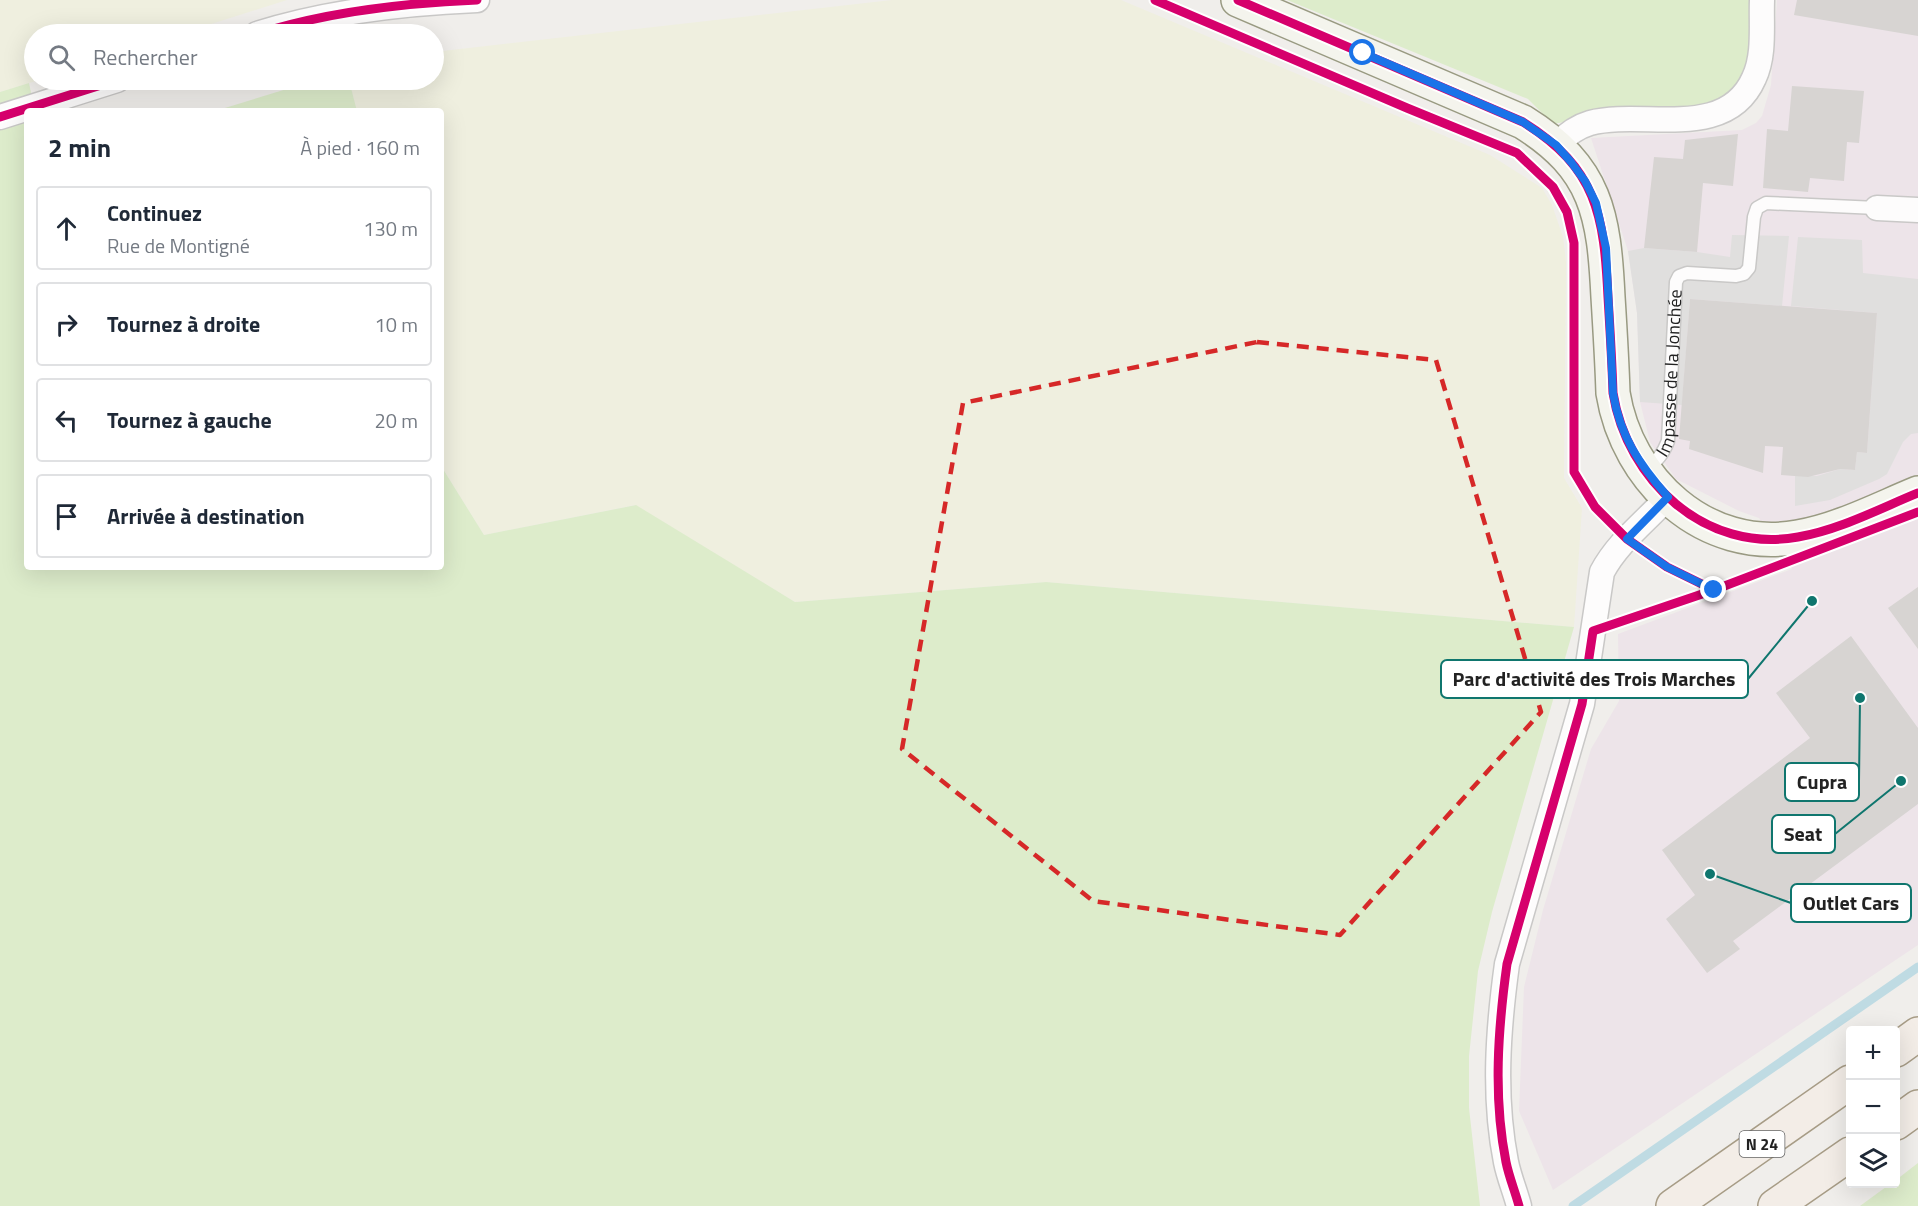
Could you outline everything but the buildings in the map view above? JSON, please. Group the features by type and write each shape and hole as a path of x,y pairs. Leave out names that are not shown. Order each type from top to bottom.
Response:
{"main road":[{"path":"1900,1047 1918,1034"},
{"name":"N 24","path":"1673,1206 1846,1085"},
{"path":"1900,1120 1918,1107"},
{"path":"1775,1206 1846,1157"}],"street":[{"path":"290,24 430,2 477,0"},
{"path":"1238,0 1515,118 1556,145 1571,162 1585,181 1596,203 1602,226 1606,248 1613,393 1617,415 1635,455 1645,470 1683,511 1721,531 1771,539 1798,537 1832,528 1918,493"},
{"path":"1556,145 1566,135 1589,123 1699,118 1713,116 1726,109 1740,99 1755,78 1760,61 1762,0"},
{"path":"28,108 85,90"},
{"path":"0,117 24,109"},
{"name":"Impasse de la Jonchée","path":"1877,208 1918,210"},
{"path":"1519,1206 1506,1165 1499,1108 1498,1075 1502,999 1507,964 1582,704 1602,572 1620,545 1668,497"}],"lane":[{"name":"Impasse de la Jonchée","path":"1645,470 1660,458 1668,441 1676,282 1679,276 1687,273 1736,276 1744,274 1749,268 1754,217 1757,208 1766,203 1877,208"}],"highlighted area":[{"path":"1257,342 1436,360 1541,712 1340,935 1093,901 902,749 963,403"}],"shaded area":[{"path":"1777,0 1918,0 1918,945 1553,1190 1519,1111 1524,987 1543,910 1591,749 1619,701 1618,634 1792,569 1759,518 1739,511 1676,479 1650,442 1640,402 1637,313 1628,251 1591,138 1742,130 1756,123 1762,116 1771,85"},
{"path":"1732,235 1789,236 1782,306 1690,299 1682,405 1640,402 1637,313 1628,251 1644,248 1730,257"},
{"path":"1798,237 1862,240 1863,273 1918,279 1918,433 1911,434 1903,442 1887,474 1879,479 1830,500 1795,506 1795,476 1817,476 1840,469 1855,470 1857,452 1867,453 1877,313 1791,306"}],"green space":[{"path":"0,0 287,0 211,24 24,24 24,85 0,92"},
{"path":"892,0 1121,0 1490,155 1542,188 1552,205 1563,237 1566,262 1564,478 1582,508 1574,627 1046,582 795,602 635,505 484,535 444,471 444,108 356,108 352,90 444,90 444,51"},
{"path":"1287,0 1753,0 1750,63 1736,87 1711,108 1591,117 1553,124 1528,99"},
{"path":"24,85 24,90 30,90 34,108 24,108 24,570 444,570 444,471 484,535 636,505 795,602 1046,582 1574,627 1492,912 1478,971 1469,1056 1469,1108 1480,1206 0,1206 0,92"},
{"path":"283,90 352,90 356,108 225,108"},
{"path":"1918,1163 1918,1206 1860,1206 1885,1188 1900,1188 1900,1177"}],"waterway":[{"path":"1573,1206 1918,967"}],"cycle path":[{"path":"292,24 366,10 422,3 477,0"},
{"path":"1155,0 1517,153 1553,187 1567,212 1574,243 1574,472 1595,507 1627,539 1667,567 1714,590"},
{"path":"1238,0 1523,122 1548,139 1567,157 1592,196 1599,218 1606,268 1613,393 1621,425 1635,455 1653,481 1676,504 1702,522 1732,534 1764,539 1813,534 1859,518 1918,493"},
{"path":"28,108 85,90"},
{"path":"0,117 24,109"},
{"path":"1519,1206 1506,1162 1499,1113 1499,1038 1507,964 1582,704 1593,631 1714,590 1918,512"}],"place":[{"name":"Parc d'activité des Trois Marches","path":"1812,601"},
{"name":"Cupra","path":"1860,698"},
{"name":"Seat","path":"1901,781"},
{"name":"Outlet Cars","path":"1710,874"}],"route":[{"path":"1363,53 1523,122 1556,145 1585,181 1596,203 1606,248 1613,393 1617,415 1635,455 1668,497 1627,539 1667,567 1714,590"}]}
